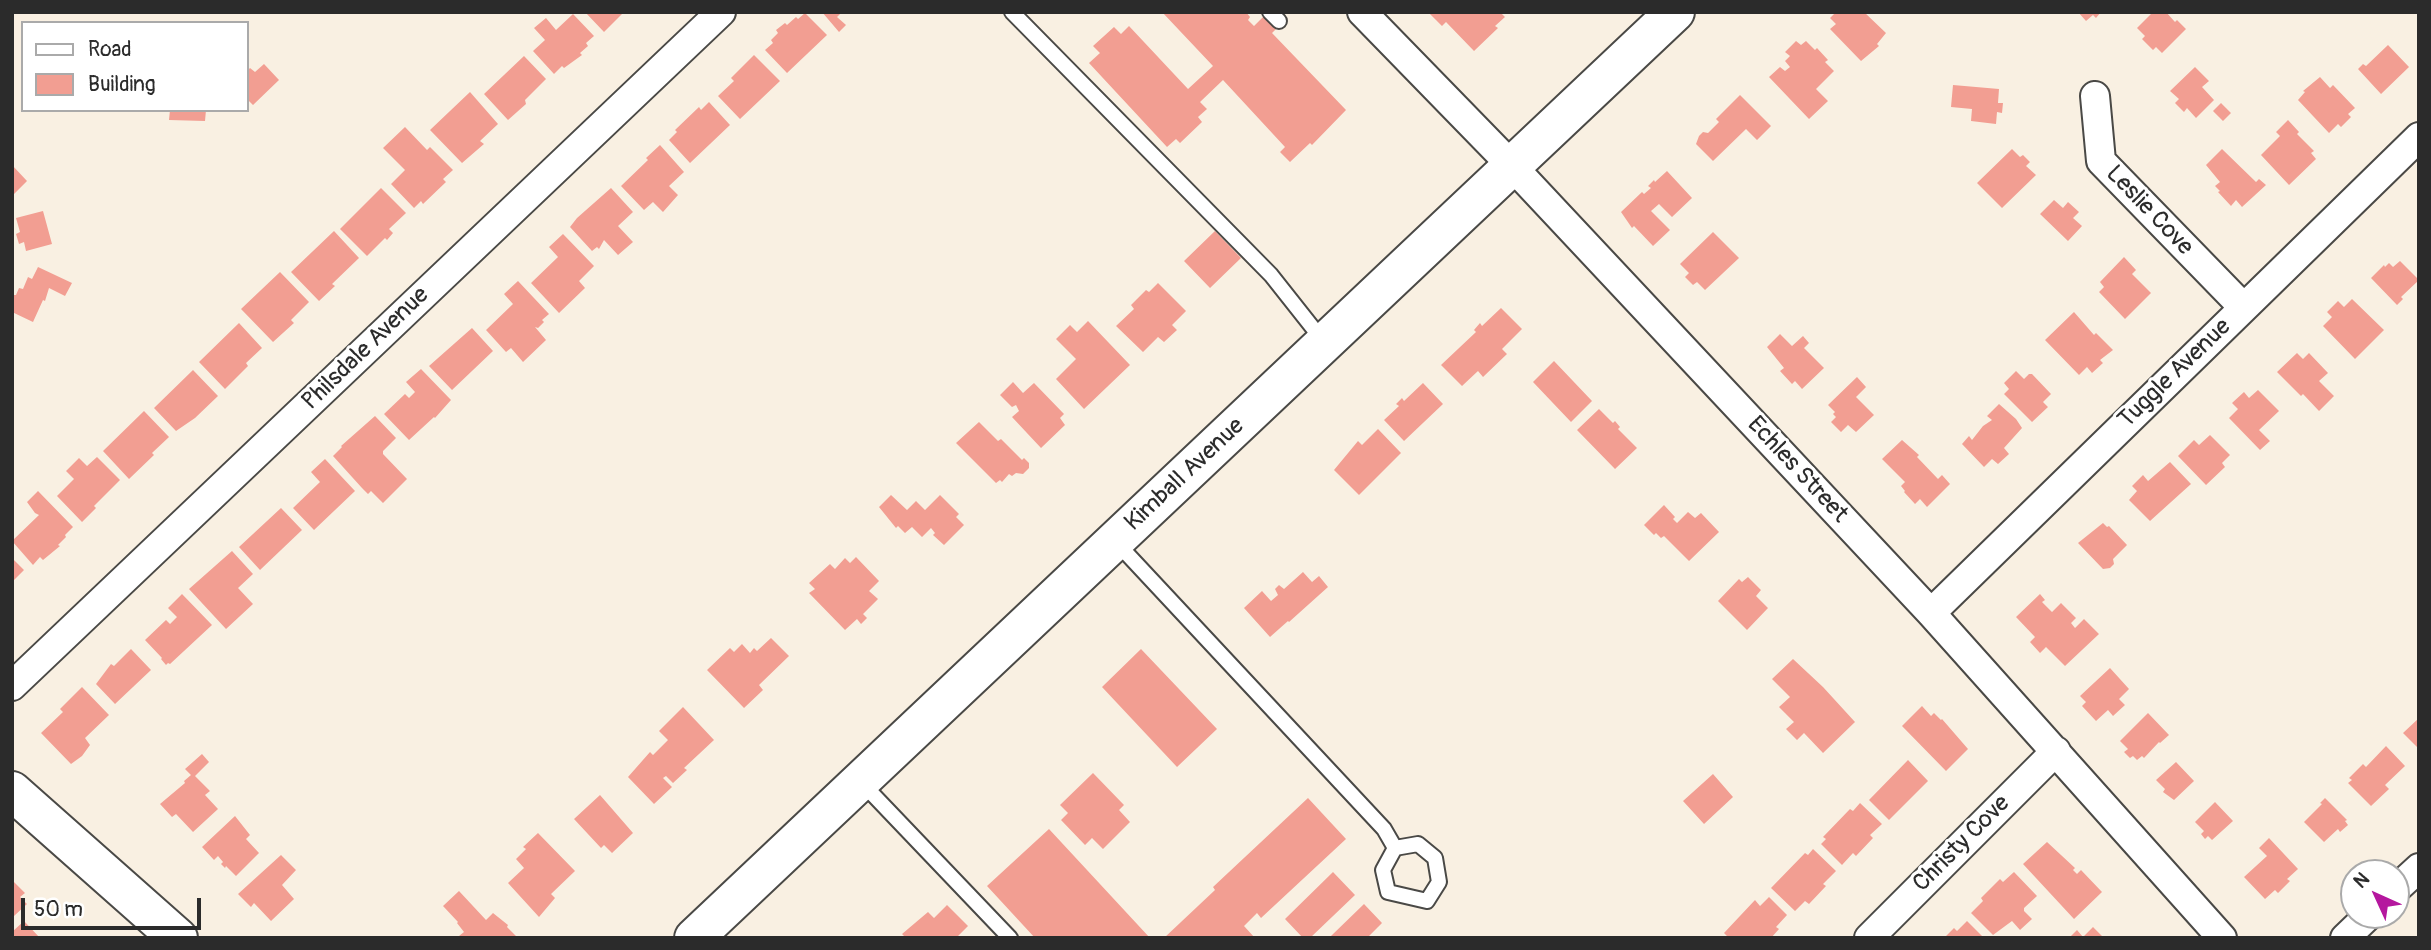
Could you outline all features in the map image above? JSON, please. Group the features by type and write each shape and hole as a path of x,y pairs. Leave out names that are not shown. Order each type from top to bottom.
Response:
{"main road":[{"name":"Kimball Avenue","path":"694,938 1675,12"},
{"path":"12,790 178,938"}],"street":[{"name":"Philsdale Avenue","path":"12,686 721,12"},
{"name":"Echles Street","path":"1362,12 1512,166 1931,612 2222,938"},
{"name":"Leslie Cove","path":"2095,96 2101,162 2243,307"},
{"name":"Tuggle Avenue","path":"1931,612 2419,136"},
{"name":"Christy Cove","path":"1869,938 2056,751"}],"lane":[{"path":"1012,12 1271,275 1325,343"},
{"path":"1115,541 1384,829 1395,848"},
{"path":"860,781 1010,938"},
{"path":"1418,844 1434,859 1439,882 1427,901 1388,892 1383,870 1395,848 1418,844"}],"building":[{"path":"585,12 624,12 604,32"},
{"path":"822,12 842,12 837,17 846,25 839,32"},
{"path":"1162,12 1246,12 1250,17 1248,20 1254,26 1265,15 1277,28 1272,33 1346,110 1312,145 1310,143 1290,162 1280,152 1285,147 1223,80 1200,102 1207,109 1198,117 1202,122 1180,143 1176,139 1167,147 1089,63 1100,53 1093,46 1114,27 1121,34 1129,26 1188,89 1213,66"},
{"path":"1428,12 1500,12 1505,17 1495,26 1498,28 1474,51 1446,22 1442,26"},
{"path":"1836,12 1864,12 1886,33 1877,44 1879,46 1861,61 1830,29 1836,24 1830,18"},
{"path":"2078,12 2101,12 2096,18 2093,15 2086,21"},
{"path":"2153,12 2166,12 2186,29 2162,53 2156,47 2153,50 2142,39 2145,36 2137,28"},
{"path":"805,13 827,35 787,73 765,50 773,43 771,40 778,33 776,30"},
{"path":"573,14 594,36 586,43 588,46 580,53 582,55 564,68 562,66 554,74 533,51 545,40 534,28 546,18 556,30"},
{"path":"1796,41 1801,45 1806,41 1815,50 1817,48 1834,71 1816,89 1828,101 1809,119 1769,77 1780,67 1785,71 1790,67 1785,61 1790,56 1785,52"},
{"path":"2388,45 2409,67 2381,94 2358,69 2363,64 2366,66"},
{"path":"754,55 780,81 740,119 718,96 734,81 731,78"},
{"path":"524,56 546,79 525,100 526,104 508,120 484,94"},
{"path":"264,64 279,80 253,105 248,100 248,70 250,68 255,72"},
{"path":"2195,67 2209,81 2202,87 2214,100 2196,118 2187,108 2184,112 2175,103 2179,99 2170,91"},
{"path":"2320,77 2330,88 2333,85 2355,108 2348,114 2351,117 2341,127 2338,124 2329,133 2298,100 2305,92 2303,91"},
{"path":"1953,85 1999,89 1998,103 2003,103 2002,113 1997,112 1996,124 1971,121 1972,109 1951,107"},
{"path":"470,92 498,124 480,141 484,144 462,163 430,130"},
{"path":"1740,95 1771,126 1757,140 1746,129 1713,161 1696,144 1699,136 1703,132 1708,133 1719,122 1716,119"},
{"path":"709,102 730,125 690,163 669,140 677,132 675,130 699,107 701,110"},
{"path":"2221,103 2231,113 2223,121 2213,111"},
{"path":"170,112 206,112 205,121 169,120"},
{"path":"2288,120 2299,132 2297,134 2314,151 2311,153 2316,159 2289,185 2261,155 2280,136 2276,132"},
{"path":"405,127 427,150 430,147 453,170 443,179 446,182 423,204 421,201 414,208 391,184 405,170 383,148"},
{"path":"660,145 684,172 669,186 678,195 663,212 653,202 644,210 621,186"},
{"path":"2012,149 2030,162 2026,166 2036,175 2002,208 1977,183"},
{"path":"2222,149 2256,182 2259,179 2266,185 2242,207 2236,200 2231,206 2218,192 2220,191 2215,186 2220,182 2206,165"},
{"path":"12,165 27,181 12,196"},
{"path":"1667,171 1692,198 1672,217 1659,204 1651,211 1670,230 1653,246 1634,226 1632,228 1621,212"},
{"path":"381,188 406,213 389,229 393,233 387,240 385,238 367,256 340,229"},
{"path":"611,188 633,212 618,226 633,242 618,255 604,240 599,249 597,247 592,251 570,227"},
{"path":"2054,200 2063,208 2068,202 2079,212 2073,218 2082,226 2068,241 2040,214"},
{"path":"43,211 52,244 26,251 24,242 19,244 16,234 20,232 16,218"},
{"path":"334,231 359,258 319,301 291,272"},
{"path":"1215,231 1241,258 1210,288 1184,261"},
{"path":"1713,232 1739,258 1705,290 1697,282 1693,285 1685,277 1689,273 1680,264"},
{"path":"563,234 594,266 579,281 585,288 559,313 531,283 558,257 549,247"},
{"path":"2124,257 2136,270 2132,274 2151,293 2125,319 2099,292 2104,287 2100,282"},
{"path":"2400,261 2419,280 2401,297 2403,299 2397,305 2371,278 2384,265 2385,267 2389,263 2393,267"},
{"path":"38,267 72,283 65,296 49,288 33,322 12,312 12,295 16,295 19,288 23,289 28,277 32,279"},
{"path":"280,272 309,302 291,320 294,323 273,342 241,309"},
{"path":"518,281 549,314 538,328 535,327 546,340 523,362 511,348 506,352 486,330 513,304 504,294"},
{"path":"1158,283 1186,311 1172,325 1177,330 1164,342 1158,337 1143,352 1116,326 1134,309 1131,305 1146,290 1149,292"},
{"path":"2352,299 2384,330 2355,359 2323,326 2332,317 2327,312 2338,301 2344,307"},
{"path":"1501,308 1522,329 1502,349 1507,354 1483,377 1478,371 1462,386 1441,365 1476,332 1474,330 1480,323 1482,326"},
{"path":"2074,312 2094,335 2096,333 2113,350 2100,360 2103,363 2092,373 2087,367 2079,375 2045,340"},
{"path":"1088,321 1130,365 1084,409 1056,379 1076,359 1056,339 1070,325 1077,332"},
{"path":"239,323 262,348 225,389 199,362"},
{"path":"472,328 493,351 452,390 429,366"},
{"path":"1780,334 1792,346 1803,336 1809,343 1804,348 1824,368 1802,389 1795,381 1792,384 1780,371 1784,368 1767,347"},
{"path":"2297,353 2303,359 2309,353 2328,373 2319,381 2334,396 2319,411 2277,372"},
{"path":"1554,361 1592,401 1571,422 1533,382"},
{"path":"421,369 451,400 409,440 384,414 405,394 409,398 415,392 406,382"},
{"path":"193,370 218,396 195,418 176,431 154,408"},
{"path":"2016,371 2024,379 2032,374 2051,394 2043,402 2048,407 2032,422 2004,394 2009,389 2004,383"},
{"path":"1857,377 1866,387 1856,397 1874,415 1856,432 1848,425 1841,432 1831,422 1836,417 1828,405"},
{"path":"1013,382 1023,393 1034,383 1064,414 1060,418 1065,425 1041,448 1012,417 1019,411 1016,405 1012,407 1000,395"},
{"path":"1423,383 1443,404 1404,441 1384,420 1399,406 1396,404 1402,398 1404,401"},
{"path":"2258,390 2279,411 2259,430 2270,441 2260,450 2229,418 2238,409 2232,403 2244,392 2249,398"},
{"path":"1999,404 2022,428 2004,448 2009,454 1998,464 1992,459 1984,467 1962,444 1969,436 1972,440 1983,426 1992,420 1987,416"},
{"path":"1599,409 1613,423 1615,421 1620,427 1618,429 1637,448 1615,469 1577,430"},
{"path":"144,411 169,437 129,479 103,451"},
{"path":"375,416 396,438 383,454 407,479 383,503 371,491 368,494 333,456"},
{"path":"979,422 998,441 1001,439 1022,460 1024,458 1029,463 1029,468 1023,474 1009,474 1002,482 1000,480 996,483 956,443"},
{"path":"1378,429 1401,453 1359,495 1334,470 1358,441 1362,445"},
{"path":"2210,435 2230,455 2222,463 2225,467 2206,485 2178,456 2194,440 2199,445"},
{"path":"1902,440 1919,455 1917,457 1938,479 1942,475 1950,484 1927,507 1920,499 1915,504 1901,486 1905,482 1882,459"},
{"path":"97,457 120,480 82,522 57,496 74,479 66,471 79,458 87,466"},
{"path":"325,459 355,491 314,530 293,508 320,482 311,472"},
{"path":"2170,462 2191,484 2150,521 2129,500 2137,491 2132,486 2143,475 2148,481"},
{"path":"38,491 73,527 58,545 60,546 43,560 40,557 33,565 12,541 39,515 27,502"},
{"path":"891,495 907,510 916,501 925,510 940,495 959,514 956,517 964,525 944,545 933,535 935,533 931,528 922,537 912,527 905,533 898,526 896,528 879,507"},
{"path":"1664,505 1677,523 1688,512 1695,518 1701,513 1719,532 1689,561 1664,536 1661,538 1656,533 1654,535 1644,525"},
{"path":"281,508 302,530 260,570 239,547"},
{"path":"2103,523 2127,545 2113,559 2114,564 2110,568 2103,569 2078,543"},
{"path":"232,551 253,574 238,588 253,604 226,629 189,589"},
{"path":"856,557 879,581 869,591 878,599 863,614 867,618 861,624 857,619 845,630 809,593 815,589 809,583 830,564 835,569 845,558 850,563"},
{"path":"12,558 24,570 12,582"},
{"path":"1303,572 1312,582 1319,576 1328,587 1270,637 1244,608 1262,591 1271,601 1278,595 1275,589 1279,585 1284,589"},
{"path":"1748,577 1761,590 1756,596 1768,608 1747,630 1718,601 1739,579 1742,582"},
{"path":"182,594 212,625 166,665 145,640 166,620 170,624 177,617 168,608"},
{"path":"2040,594 2045,600 2042,602 2052,612 2061,603 2076,618 2071,623 2075,628 2084,619 2099,634 2065,666 2046,647 2040,653 2030,642 2035,637 2016,617"},
{"path":"771,638 789,656 759,685 763,690 744,708 707,670 730,648 734,652 742,644 750,653 754,648 757,651"},
{"path":"131,649 151,670 115,704 96,684 111,664 114,666"},
{"path":"1141,649 1217,729 1177,767 1102,687"},
{"path":"1793,659 1855,722 1823,753 1804,733 1797,740 1786,729 1794,722 1779,707 1790,697 1772,679"},
{"path":"2110,668 2129,689 2119,699 2125,705 2113,716 2108,710 2096,721 2082,706 2086,702 2080,696"},
{"path":"82,687 109,715 85,738 90,745 82,756 71,764 41,733 63,712 60,709"},
{"path":"1922,706 1931,716 1934,713 1942,719 1968,749 1946,771 1902,726"},
{"path":"683,707 714,740 684,768 687,770 673,783 666,776 663,778 672,787 654,804 628,777 650,752 653,755 668,740 659,731"},
{"path":"2148,713 2169,735 2144,758 2130,758 2124,752 2128,749 2120,741"},
{"path":"2419,718 2419,749 2403,733"},
{"path":"2386,746 2405,766 2385,785 2389,789 2371,806 2348,783 2352,780 2349,778 2363,764 2366,767"},
{"path":"202,754 209,762 195,776 210,791 205,795 218,809 193,832 176,814 172,817 160,804 185,783 191,775 185,769"},
{"path":"1908,760 1928,781 1889,820 1869,800"},
{"path":"2176,762 2194,781 2174,800 2163,792 2165,789 2156,780"},
{"path":"1093,773 1124,805 1119,810 1130,822 1103,849 1092,838 1085,845 1061,820 1068,813 1060,805"},
{"path":"1713,774 1733,797 1704,824 1683,801"},
{"path":"600,795 633,833 612,853 604,845 601,848 574,819"},
{"path":"1308,798 1346,839 1261,918 1257,913 1244,926 1255,938 1164,938 1215,890 1213,887"},
{"path":"2325,798 2347,820 2345,821 2348,825 2340,832 2338,829 2324,842 2304,822"},
{"path":"2215,802 2233,821 2212,840 2208,836 2205,839 2201,834 2204,831 2195,822"},
{"path":"1860,803 1882,824 1870,835 1873,838 1856,856 1853,853 1842,865 1821,844 1826,839 1823,837 1850,809 1853,811"},
{"path":"235,816 250,835 246,839 259,853 236,876 221,864 223,862 218,856 214,860 202,847"},
{"path":"1049,829 1150,938 1035,938 987,886"},
{"path":"538,833 575,871 551,894 555,898 539,917 508,883 524,868 516,859 526,849 523,847"},
{"path":"2269,838 2298,869 2278,893 2275,890 2265,899 2244,877 2267,856 2259,848"},
{"path":"2047,842 2075,868 2073,870 2077,874 2081,870 2102,892 2074,919 2023,864"},
{"path":"1813,849 1836,871 1809,904 1805,901 1795,911 1771,888 1805,853 1808,855"},
{"path":"281,855 296,870 282,885 294,899 271,921 254,903 251,907 238,894"},
{"path":"1333,872 1355,895 1310,938 1303,938 1285,919"},
{"path":"2014,872 2037,896 2024,908 2032,919 2020,930 2012,921 1993,935 1971,913 1983,901 1981,898 2000,879 2003,882"},
{"path":"12,880 25,893 20,897 27,904 14,916"},
{"path":"459,891 486,920 493,913 508,925 516,936 461,938 459,936 464,932 443,906"},
{"path":"1769,897 1787,915 1776,927 1779,929 1771,938 1729,938 1724,933 1755,900 1760,906"},
{"path":"1364,904 1382,923 1367,938 1333,938 1331,936"},
{"path":"947,905 968,926 959,938 902,938 902,934 928,912 934,918"},
{"path":"24,921 40,938 12,938 12,932"},
{"path":"1967,921 1984,938 1944,938 1954,928 1957,931"},
{"path":"2093,927 2104,938 2069,938 2077,930 2083,937"}]}
